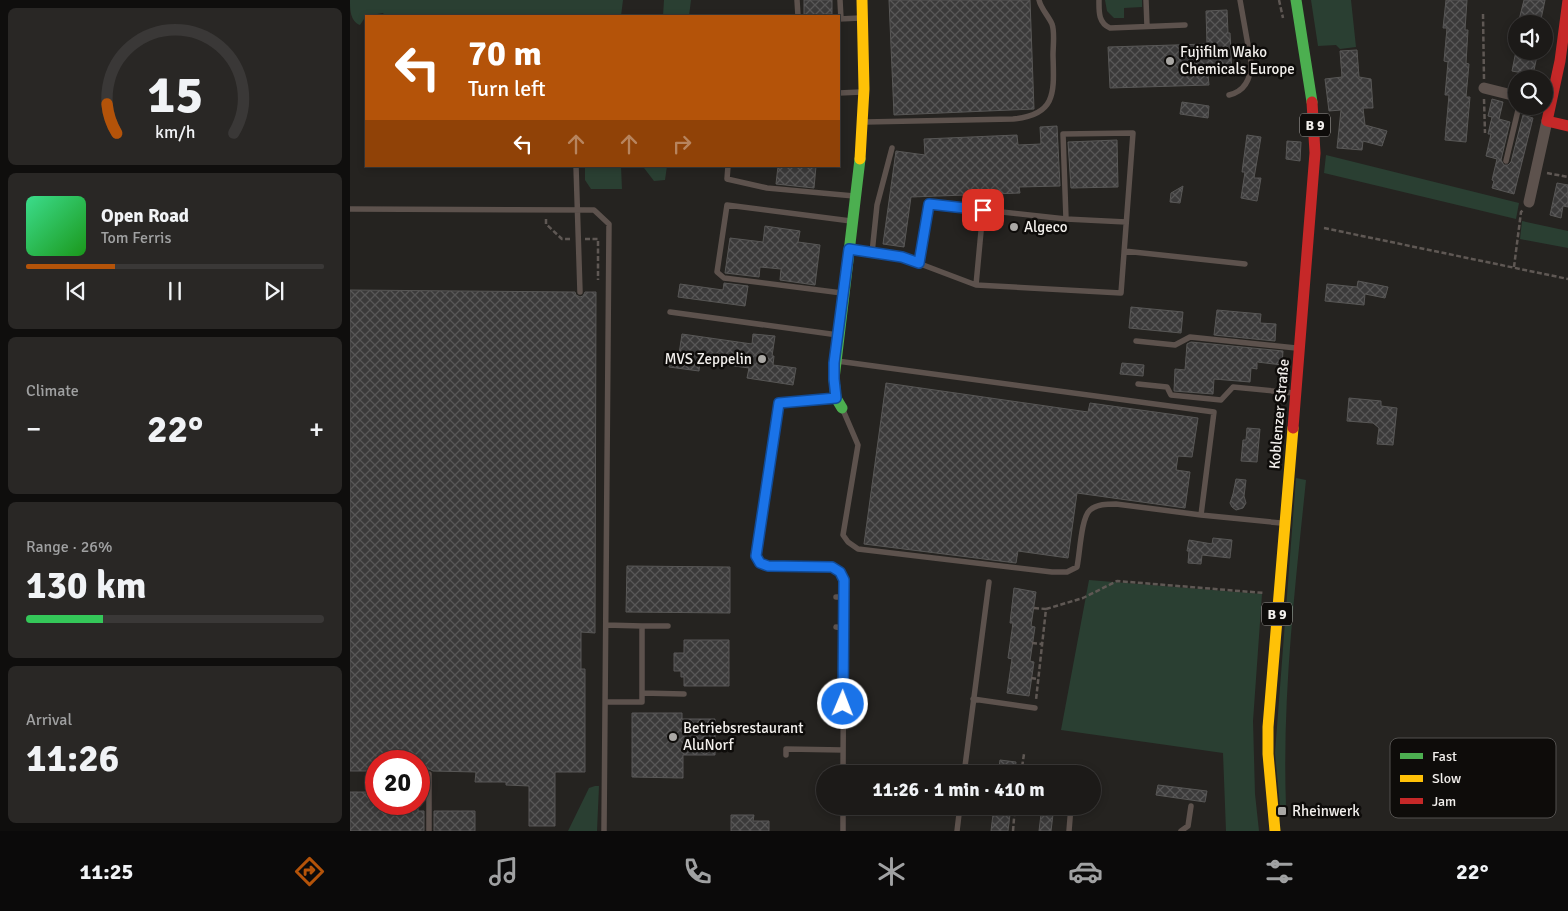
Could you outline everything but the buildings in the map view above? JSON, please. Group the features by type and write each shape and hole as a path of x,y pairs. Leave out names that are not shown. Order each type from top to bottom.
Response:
{"main road":[{"path":"839,403 834,379 835,361 856,197 863,122 862,0"},
{"name":"Koblenzer Straße","path":"1275,831 1269,770 1268,728 1316,153 1316,128 1296,0"},
{"path":"1553,85 1560,61 1568,0"},
{"path":"1547,115 1547,121 1568,126"}],"street":[{"path":"1484,88 1508,94"},
{"path":"1529,202 1547,121"}],"lane":[{"path":"796,0 798,15"},
{"path":"840,0 840,19 862,18"},
{"path":"863,122 1013,119 1030,117 1047,107 1053,91 1054,76 1052,25 1040,6 1039,0"},
{"path":"1099,0 1101,20 1105,26 1110,28 1185,24"},
{"path":"1146,0 1147,26"},
{"path":"1229,95 1246,86 1251,72 1251,62 1240,0"},
{"path":"840,93 864,92"},
{"path":"1506,161 1517,115"},
{"path":"849,249 902,257 976,285 1121,293 1133,133 1063,134 1066,219"},
{"path":"872,253 877,205 892,148"},
{"path":"576,167 580,292"},
{"path":"728,167 727,179 767,188 856,197"},
{"path":"919,263 929,204 1066,219 1126,222"},
{"path":"844,294 724,278 717,272 726,205 853,222"},
{"path":"350,209 594,210 609,224 604,831"},
{"path":"976,285 983,210"},
{"path":"1124,251 1245,264"},
{"path":"670,312 838,335"},
{"path":"1136,341 1175,345 1190,337 1300,348"},
{"path":"835,361 1214,412 1201,514"},
{"path":"1138,384 1167,387 1171,395 1221,400 1233,387 1296,393"},
{"path":"772,402 839,403 858,445 843,535 848,542 858,549 1052,572 1067,572 1077,567 1084,523 1088,512 1103,504 1285,523"},
{"path":"779,403 771,434 766,466 757,530 756,556 760,563 768,566 832,567 840,572 844,580 844,658 840,688 843,765"},
{"path":"965,765 972,698 989,582"},
{"path":"836,597 844,597"},
{"path":"606,625 668,626"},
{"path":"605,702 642,702 642,626"},
{"path":"836,627 844,628"},
{"path":"836,658 844,658"},
{"path":"642,693 684,694"},
{"path":"972,698 1035,708"},
{"path":"786,755 786,750 843,750"},
{"path":"1181,831 1188,826 1191,806"},
{"path":"429,815 429,831"},
{"path":"842,831 843,815"},
{"path":"957,831 959,815"},
{"path":"1069,831 1070,815"}],"path":[{"path":"1483,14 1485,133"},
{"path":"1536,170 1568,177"},
{"path":"1514,267 1521,212 1529,202"},
{"path":"546,210 546,224 562,239 598,239 598,287"},
{"path":"1310,225 1568,279"},
{"path":"1034,608 1046,609 1082,598 1117,582 1279,594"},
{"path":"1035,708 1046,609"},
{"path":"1032,643 1042,644"},
{"path":"1031,678 1038,679"},
{"path":"1022,765 1024,754"},
{"path":"1013,831 1014,815"}],"green space":[{"path":"350,0 623,0 621,15 384,15 383,13 365,15 360,25 352,18"},
{"path":"664,0 691,0 689,15 663,15"},
{"path":"1105,0 1142,0 1142,7 1124,8 1124,18 1114,18 1107,11"},
{"path":"1311,0 1351,0 1356,47 1340,49 1336,45 1318,46"},
{"path":"1326,155 1519,203 1516,219 1324,173"},
{"path":"585,167 621,167 622,189 591,189 585,180"},
{"path":"667,167 665,180 654,181 644,168"},
{"path":"1522,221 1568,231 1568,248 1520,239"},
{"path":"1296,478 1306,480 1288,683 1285,765 1286,806 1280,807 1275,753"},
{"path":"1089,580 1262,594 1253,721 1255,794 1259,831 1226,831 1223,753 1061,730"},
{"path":"599,786 597,831 568,831 589,788"}],"traffic: fast":[{"path":"1296,0 1312,102"},
{"path":"842,408 836,398 834,379 860,159"}],"traffic: slow":[{"path":"860,159 864,89 862,0"},
{"path":"1275,831 1268,754 1268,727 1293,428"}],"traffic: jam":[{"path":"1568,0 1560,61 1547,121 1568,126"},
{"path":"1293,428 1315,153 1312,102"}],"place":[{"name":"Fujifilm Wako Chemicals Europe","path":"1170,61"},
{"name":"Algeco","path":"1014,227"},
{"name":"MVS Zeppelin","path":"762,359"},
{"name":"Betriebsrestaurant AluNorf","path":"673,737"},
{"name":"Rheinwerk","path":"1282,811"}],"route":[{"path":"843,704 844,580 840,572 832,567 768,566 760,563 756,556 779,403 836,398 834,363 849,249 902,257 919,263 929,204 983,210"}]}
